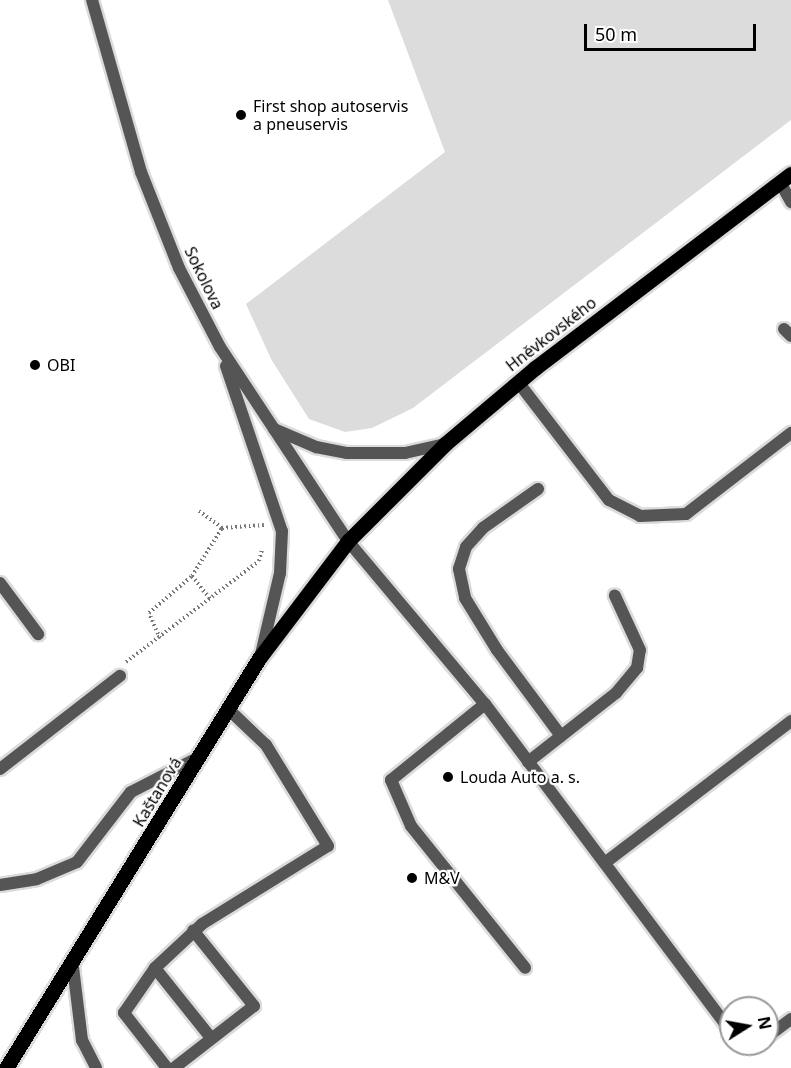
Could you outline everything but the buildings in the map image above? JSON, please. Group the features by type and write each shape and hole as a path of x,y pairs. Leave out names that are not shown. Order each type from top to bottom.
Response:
{"main road":[{"name":"Hněvkovského","path":"348,541 445,444 518,382 785,178"},
{"name":"Kaštanová","path":"6,1068 73,967 260,657 348,541"}],"street":[{"name":"Sokolova","path":"92,0 141,172 179,268 220,347 348,541 485,704 606,862 719,1016"},
{"path":"785,178 791,202"},
{"path":"220,347 282,531 280,573 260,657"},
{"path":"518,382 609,500 640,516 686,514 791,433"},
{"path":"273,428 316,447 347,453 405,453 445,444"},
{"path":"538,489 483,528 466,547 459,569 465,597 497,650 561,736"},
{"path":"0,583 38,634"},
{"path":"528,762 616,693 637,668 640,650 615,596"},
{"path":"0,770 120,676"},
{"path":"485,704 391,780 411,826 525,968"},
{"path":"167,1068 123,1013 155,968 194,930 328,846 266,745 228,709"},
{"path":"606,862 791,721"},
{"path":"0,885 37,879 77,862 131,792 199,757"},
{"path":"174,1068 254,1006 194,930"},
{"path":"73,967 82,1040 96,1068"},
{"path":"155,968 211,1038"}],"path":[{"path":"199,511 222,528 265,525 264,533"},
{"path":"160,637 149,614 192,576 222,528"},
{"path":"120,676 125,662 260,561 264,543"},
{"path":"192,576 210,599"}],"shaded area":[{"path":"388,0 791,0 791,120 413,408 372,428 345,432 309,419 271,359 246,304 445,152"}],"place":[{"name":"First shop autoservis a pneuservis","path":"241,115"},
{"name":"OBI","path":"35,365"},
{"name":"Louda Auto a. s.","path":"448,777"},
{"name":"M&V","path":"412,878"}]}
